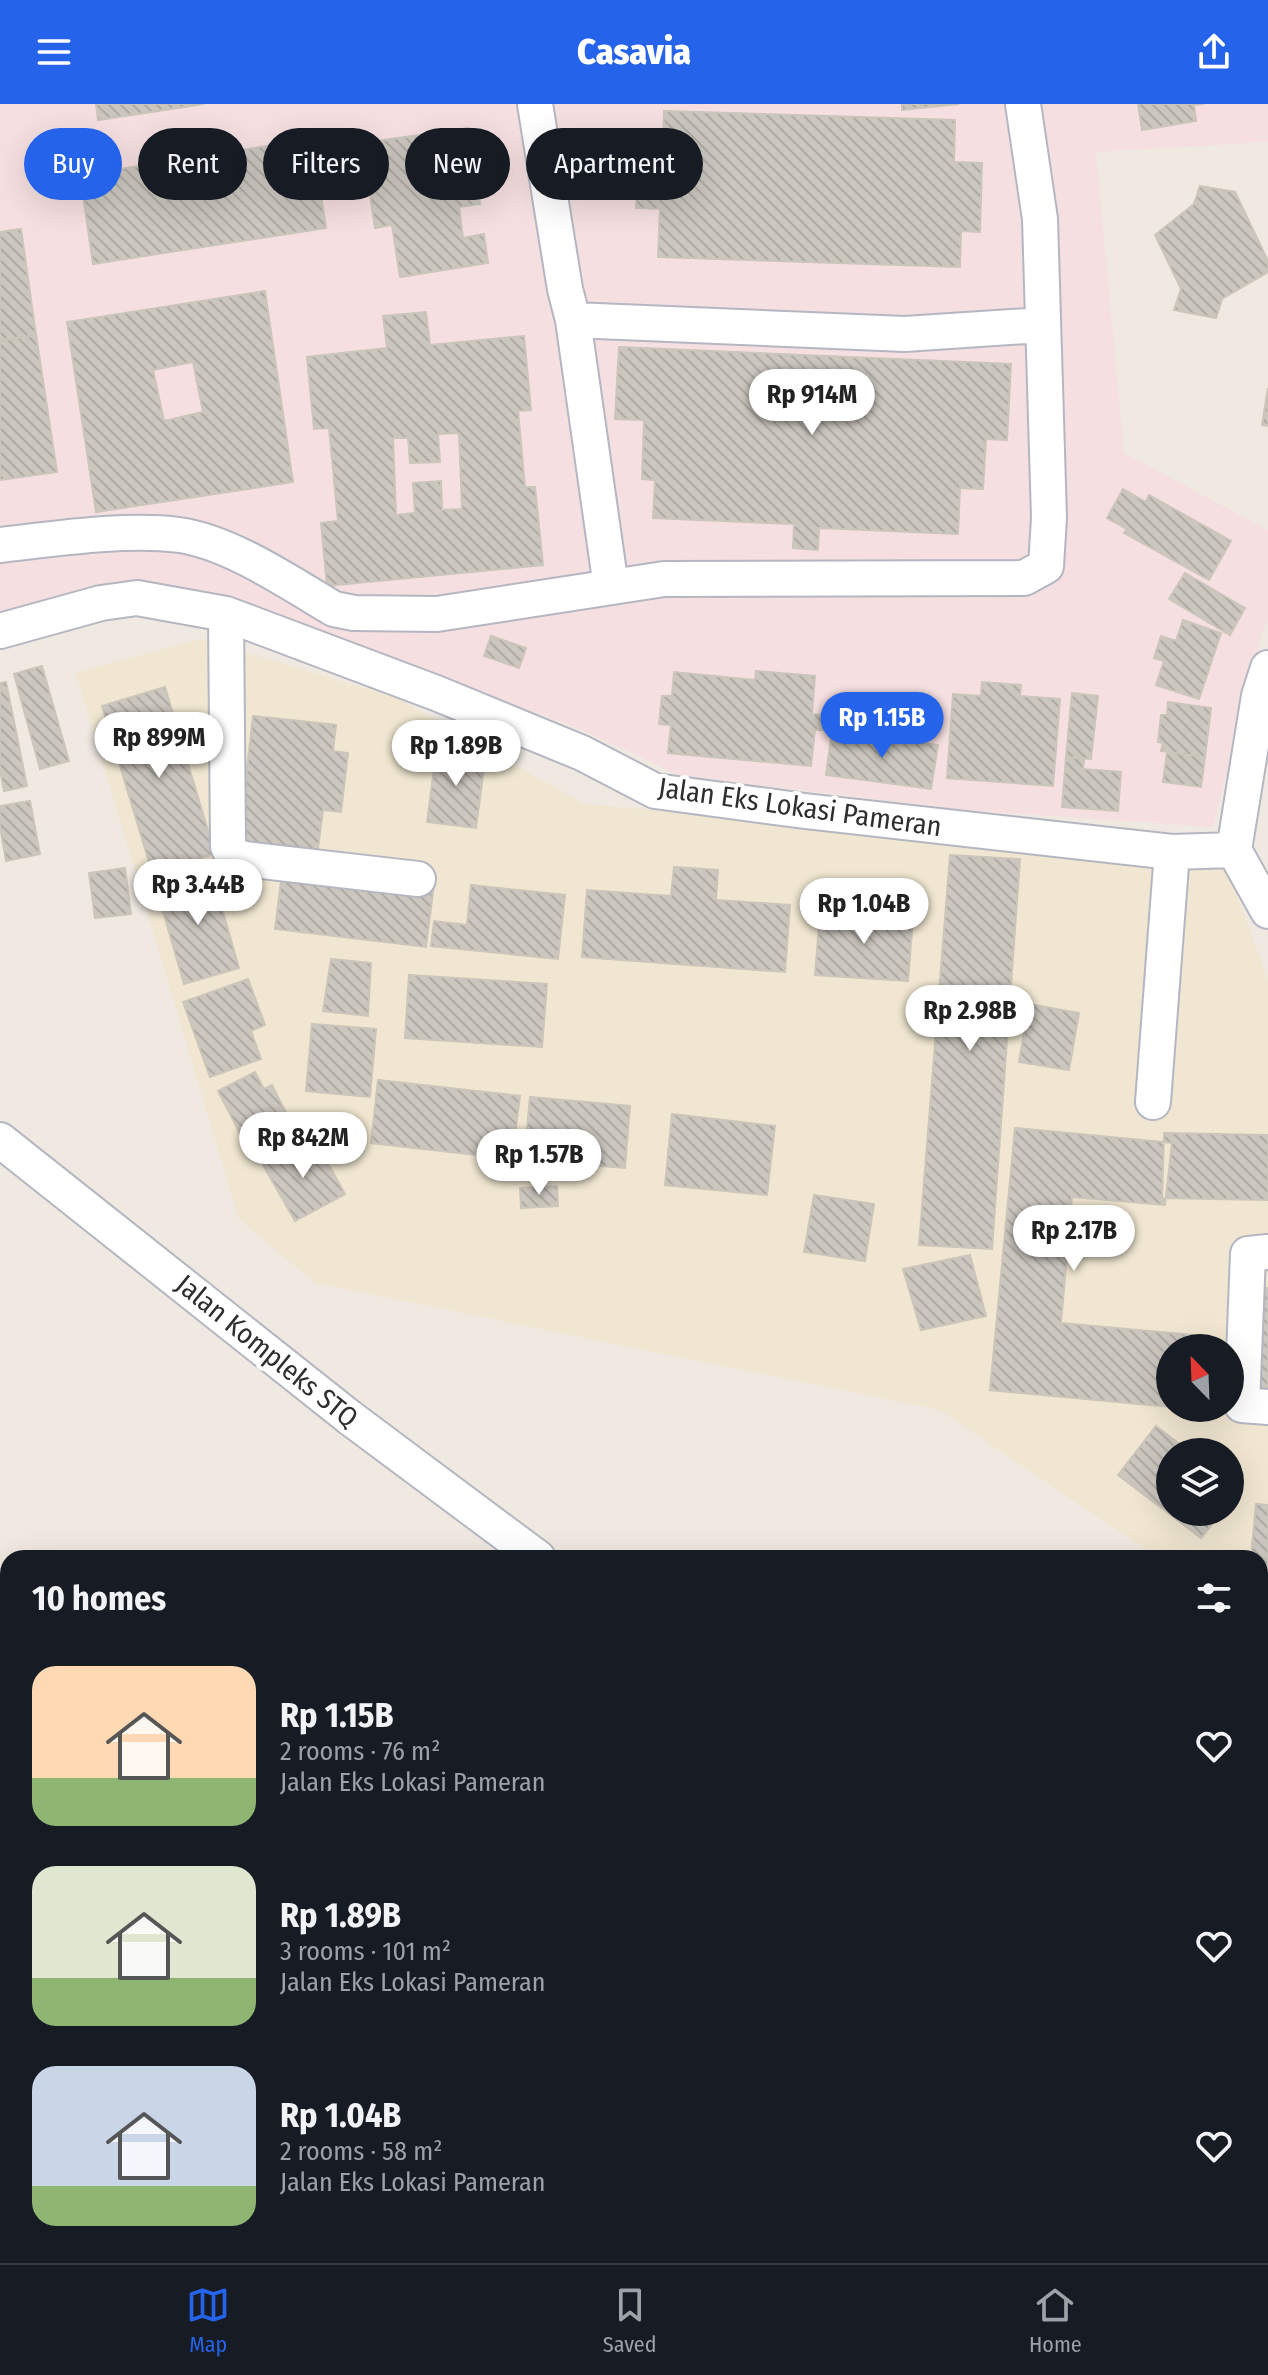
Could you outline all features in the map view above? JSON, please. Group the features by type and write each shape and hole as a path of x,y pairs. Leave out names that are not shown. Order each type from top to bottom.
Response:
{"street":[{"path":"535,104 565,289 573,320 611,587"},
{"path":"0,545 137,533 181,535 228,549 334,609 354,613 437,614 664,579 1024,578 1046,566 1049,518 1040,219 1023,104"},
{"path":"573,320 905,334 1042,325"},
{"name":"Jalan Eks Lokasi Pameran","path":"0,631 101,603 137,598 226,614 451,699 582,753 655,791 1172,852 1234,850"},
{"path":"226,614 228,846 232,855 418,879"},
{"path":"1263,682 1234,850 1268,911"},
{"path":"1153,1102 1172,852"},
{"name":"Jalan Kompleks STQ","path":"0,1140 349,1417 527,1550"},
{"path":"1268,1252 1248,1254 1242,1405 1268,1407"}],"shaded area":[{"path":"0,104 1268,104 1268,142 1096,152 1124,453 1268,530 1268,620 1261,635 1213,827 964,810 679,775 569,724 127,581 0,622"},
{"path":"200,639 397,698 584,804 1224,861 1268,980 1268,1550 1146,1550 940,1410 315,1283 239,1219 76,673"}],"building":[{"path":"96,104 204,104 98,120"},
{"path":"902,104 959,104 902,110"},
{"path":"1138,104 1204,104 1194,105 1196,121 1142,130"},
{"path":"664,111 955,120 954,162 982,163 980,232 961,231 960,267 658,257 660,209 636,208 636,200 703,200 703,128 664,128"},
{"path":"405,137 405,200 479,200 480,204 459,207 463,238 484,234 488,263 400,277 392,225 375,228 371,200 389,200 389,139"},
{"path":"263,147 263,200 322,200 326,228 93,264 84,200 122,200 122,168 138,166 138,200 247,200 247,149"},
{"path":"1200,186 1235,192 1268,261 1268,272 1222,299 1216,318 1174,310 1181,289 1155,235 1194,204"},
{"path":"21,229 36,335 0,340 0,232"},
{"path":"265,291 293,482 96,512 67,322","holes":["193,362 203,412 164,421 153,370"]},
{"path":"426,312 430,345 524,336 531,410 518,411 525,487 535,487 543,565 327,586 321,523 338,521 329,428 314,429 307,357 387,348 383,316","holes":["459,433 462,509 442,510 441,481 413,483 415,513 396,515 393,438 408,438 410,463 440,462 438,434"]},
{"path":"36,335 57,472 0,480 0,341"},
{"path":"619,347 1011,364 1007,440 986,439 983,489 960,488 958,534 819,528 818,550 793,548 794,524 653,518 655,480 642,479 644,420 615,419"},
{"path":"1268,388 1268,426 1262,425"},
{"path":"1123,489 1146,502 1149,495 1231,541 1209,580 1124,533 1127,529 1107,518"},
{"path":"1185,573 1245,608 1230,635 1169,599"},
{"path":"1183,620 1221,633 1199,699 1156,685 1164,661 1154,658 1161,636 1176,641"},
{"path":"491,636 526,648 519,668 484,656"},
{"path":"42,666 69,761 40,769 14,674"},
{"path":"756,671 815,676 812,714 834,716 832,730 815,730 811,766 668,753 671,725 659,724 662,696 672,696 674,672 755,680"},
{"path":"6,682 27,786 4,791 0,770 0,683"},
{"path":"982,682 1021,685 1020,696 1060,699 1053,786 947,778 953,694 981,696"},
{"path":"165,687 215,854 152,872 102,706"},
{"path":"1072,693 1098,696 1091,759 1066,757"},
{"path":"1168,702 1211,708 1205,757 1161,751 1163,743 1158,742 1161,715 1167,715"},
{"path":"253,716 336,725 333,751 348,753 341,812 323,810 317,856 238,848"},
{"path":"832,730 938,745 931,789 826,775"},
{"path":"437,747 486,753 476,828 427,822"},
{"path":"1167,752 1205,757 1201,787 1163,782"},
{"path":"1066,757 1084,759 1083,769 1121,772 1118,811 1062,807"},
{"path":"30,801 40,854 6,861 0,806"},
{"path":"950,855 1020,859 992,1249 919,1245"},
{"path":"283,866 434,884 426,947 275,929"},
{"path":"674,867 718,870 716,900 790,905 785,972 582,957 587,890 671,896"},
{"path":"125,868 131,914 95,918 89,873"},
{"path":"211,870 239,968 184,984 156,887"},
{"path":"471,885 565,895 558,959 431,946 434,921 467,925"},
{"path":"820,912 913,918 908,981 815,975"},
{"path":"331,959 371,963 368,1016 323,1011"},
{"path":"409,975 547,984 542,1047 405,1038"},
{"path":"248,979 265,1025 251,1031 261,1059 210,1077 183,1002"},
{"path":"1029,1004 1079,1013 1069,1070 1019,1062"},
{"path":"312,1024 376,1029 370,1097 306,1091"},
{"path":"255,1072 264,1089 272,1085 296,1132 251,1155 218,1091"},
{"path":"378,1080 520,1096 512,1159 371,1143"},
{"path":"530,1097 630,1106 625,1168 524,1160"},
{"path":"672,1114 775,1126 767,1195 665,1185"},
{"path":"1015,1128 1172,1143 1165,1205 1072,1197 1061,1323 1182,1334 1156,1334 1156,1406 990,1390"},
{"path":"1164,1133 1268,1135 1268,1200 1162,1198"},
{"path":"303,1139 311,1155 320,1149 345,1194 295,1221 262,1163"},
{"path":"557,1186 558,1206 521,1208 520,1188"},
{"path":"814,1195 874,1204 865,1261 804,1252"},
{"path":"970,1255 986,1316 921,1330 903,1269"},
{"path":"1261,1288 1268,1288 1268,1390 1257,1390"},
{"path":"1156,1426 1172,1438 1156,1438 1156,1504 1118,1475"},
{"path":"1256,1504 1268,1505 1268,1550 1252,1550"},
{"path":"1185,1526 1211,1526 1201,1538"}]}
